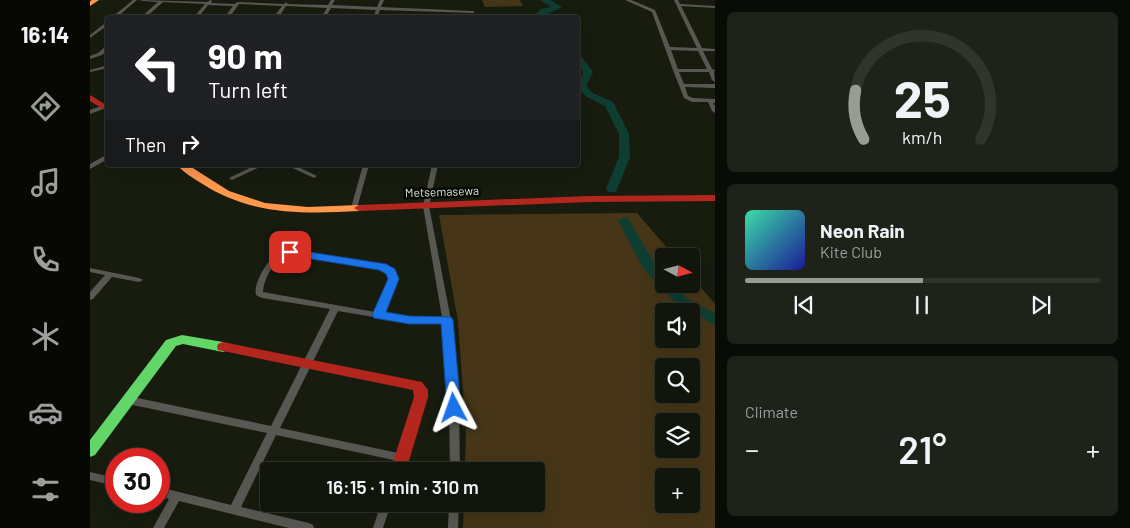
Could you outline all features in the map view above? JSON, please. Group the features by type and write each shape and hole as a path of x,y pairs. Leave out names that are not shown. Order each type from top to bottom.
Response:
{"street":[{"path":"90,4 96,0"},
{"path":"118,15 135,0"},
{"path":"142,0 238,3 286,2 329,7 473,12"},
{"path":"145,15 162,0"},
{"path":"325,15 333,0"},
{"path":"376,15 382,0"},
{"path":"627,0 654,11 675,70 688,99 712,101 715,111"},
{"path":"198,15 209,2"},
{"path":"277,15 286,2"},
{"path":"677,2 715,7"},
{"path":"677,2 698,49 712,71 715,80"},
{"path":"228,15 238,3"},
{"path":"90,37 105,24"},
{"path":"668,48 715,50"},
{"path":"90,58 105,49"},
{"path":"91,70 105,67"},
{"path":"675,70 712,71"},
{"path":"681,85 715,86"},
{"path":"90,97 105,107"},
{"path":"90,112 105,108"},
{"path":"90,167 105,158"},
{"name":"Metsemasewa","path":"185,167 209,186 247,203 279,209 426,206 633,198 715,198"},
{"path":"232,178 257,167"},
{"path":"294,167 314,176"},
{"path":"354,208 365,167"},
{"path":"435,167 426,206 447,320 454,408 455,462"},
{"path":"378,315 394,279 391,272 382,267 286,253 275,260 259,287 259,293 262,295 335,308 378,315 409,320 447,320"},
{"path":"90,270 139,280"},
{"path":"90,297 110,274"},
{"path":"234,510 335,308"},
{"path":"90,451 171,343 182,339 306,365 408,382 417,386 421,390 421,396 401,462"},
{"path":"128,400 403,458"},
{"path":"90,476 105,479"},
{"path":"170,494 309,528"},
{"path":"158,528 177,496"},
{"path":"378,528 383,512"},
{"path":"453,528 454,512"}],"shaded area":[{"path":"482,0 520,0 523,6 485,7"},
{"path":"637,213 667,248 655,248 655,293 700,293 700,286 715,304 715,528 463,528 464,512 545,512 545,462 465,462 466,433 458,321 439,215"}],"waterway":[{"path":"539,15 544,11 558,7 544,0"},
{"path":"580,61 588,72 581,86 590,95 609,104 621,125 626,142 624,157 612,189"},
{"path":"624,221 650,268 655,273"},
{"path":"674,293 683,302 715,320"}],"traffic: fast":[{"path":"90,451 171,343 182,339 223,347"}],"traffic: slow":[{"path":"90,4 96,0"},
{"path":"185,167 225,193 265,206 308,210 359,208"}],"traffic: jam":[{"path":"90,97 105,108"},
{"path":"359,208 590,199 715,198"},
{"path":"223,347 417,386 421,390 421,397 401,462"}],"route":[{"path":"290,252 388,269 394,279 378,315 409,320 447,320 454,408"}]}
